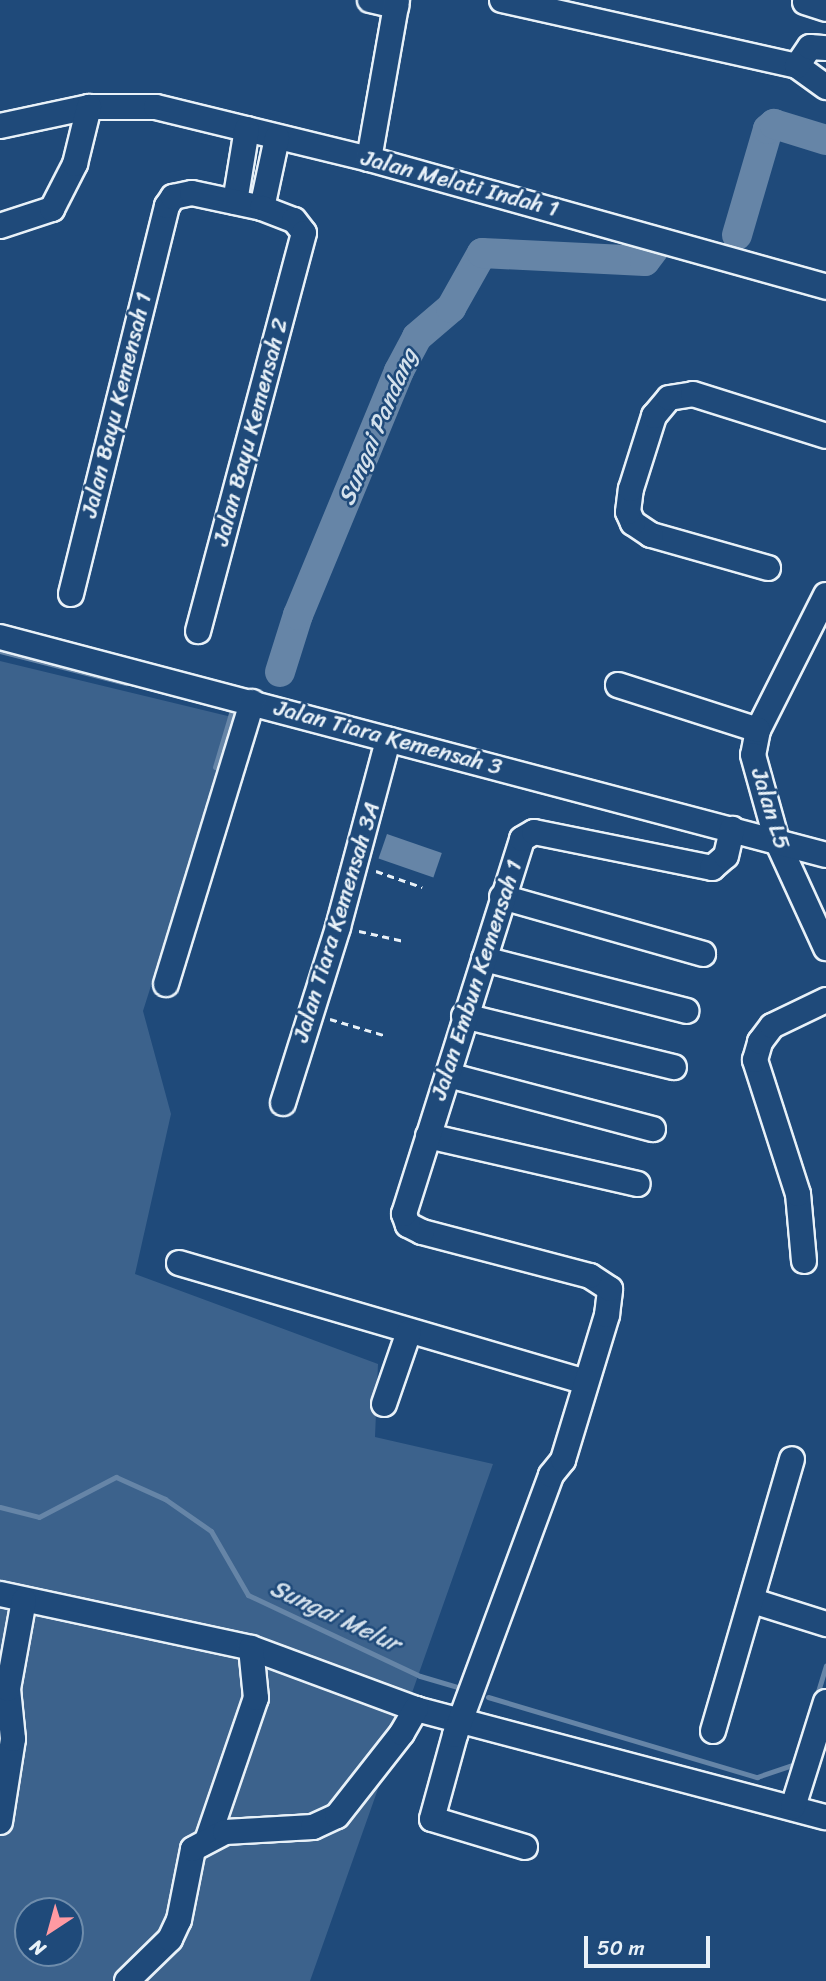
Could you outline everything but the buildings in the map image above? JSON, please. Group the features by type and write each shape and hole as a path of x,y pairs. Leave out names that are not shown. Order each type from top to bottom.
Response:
{"street":[{"path":"369,159 396,3 370,0"},
{"path":"502,0 797,66 826,87"},
{"path":"797,66 810,47 826,48"},
{"path":"0,226 52,209 75,164 89,107"},
{"name":"Jalan Melati Indah 1","path":"0,126 89,107 156,107 369,159 826,287"},
{"path":"247,130 235,202 262,208 277,138"},
{"name":"Jalan Bayu Kemensah 1","path":"71,594 163,215 173,197 181,194 235,202"},
{"name":"Jalan Bayu Kemensah 2","path":"198,631 304,233 294,220 262,208"},
{"path":"768,569 651,535 633,523 628,512 631,489 654,416 669,398 693,394 826,436"},
{"name":"Jalan L5","path":"826,595 758,730 753,755 776,841 826,948"},
{"name":"Jalan Tiara Kemensah 3","path":"0,637 826,855"},
{"path":"618,685 758,730"},
{"path":"166,984 252,702"},
{"name":"Jalan Tiara Kemensah 3A","path":"282,1103 338,927 388,740"},
{"name":"Jalan Embun Kemensah 1","path":"586,1382 610,1302 610,1289 604,1282 414,1229 404,1214 464,1016 522,839 534,832 712,868 726,856 732,829"},
{"path":"502,897 703,954"},
{"path":"484,959 687,1012"},
{"path":"804,1261 798,1194 755,1060 760,1042 772,1026 826,1000"},
{"path":"464,1016 674,1067"},
{"path":"447,1075 653,1129"},
{"path":"428,1136 638,1184"},
{"path":"179,1263 586,1382 563,1460 551,1475 469,1721 432,1819 525,1847"},
{"path":"384,1404 408,1332"},
{"path":"713,1731 792,1460"},
{"path":"0,1822 13,1739 8,1689 12,1597 251,1648 416,1709 826,1816"},
{"path":"753,1601 826,1624"},
{"path":"208,1838 256,1698 251,1648"},
{"path":"793,1807 826,1702"},
{"path":"127,1981 170,1939 178,1920 188,1862 193,1849 208,1838 225,1832 313,1827 337,1816 402,1734 416,1709"}],"path":[{"path":"356,864 422,887"},
{"path":"338,927 404,941"},
{"path":"310,1012 387,1036"}],"shaded area":[{"path":"0,661 236,718 143,1011 171,1114 135,1274 378,1364 375,1437 493,1464 310,1981 0,1981"},
{"path":"387,834 442,853 433,877 379,859"}],"waterway":[{"name":"Sungai Pandang","path":"737,235 768,129 774,124 826,140"},
{"name":"Sungai Pandang","path":"280,672 298,615 399,371 417,337 451,308 482,253 645,261 658,244"},
{"name":"Sungai Pandang","path":"0,651 126,683"},
{"path":"215,767 232,710 227,709"},
{"name":"Sungai Melur","path":"0,1507 39,1517 116,1477 165,1499 211,1531 248,1595 420,1676 461,1688"},
{"name":"Sungai Melur","path":"816,1698 826,1666"},
{"name":"Sungai Melur","path":"488,1697 757,1777 795,1764"}]}
